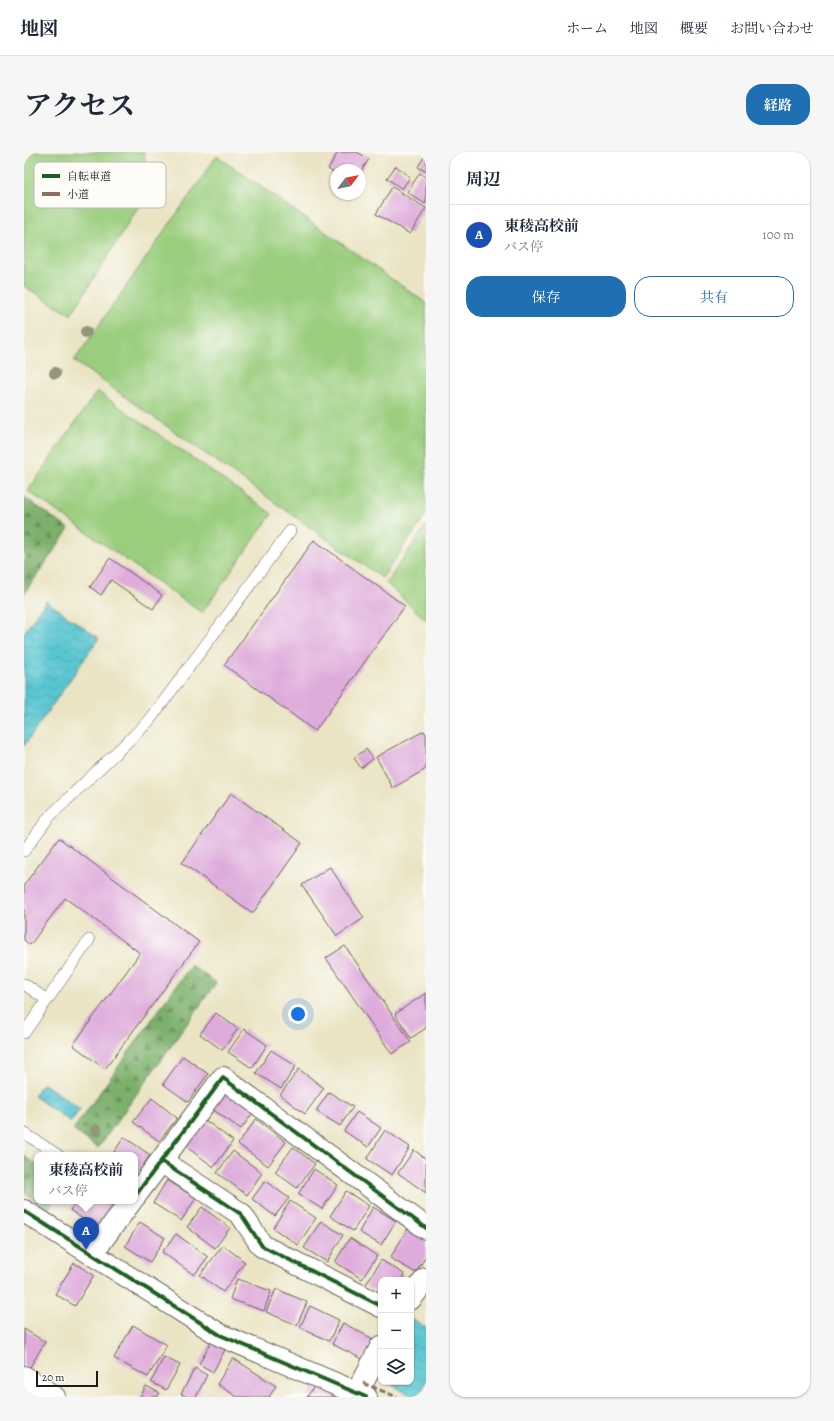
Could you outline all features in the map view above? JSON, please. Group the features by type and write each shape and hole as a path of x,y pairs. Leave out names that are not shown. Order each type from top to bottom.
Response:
{"street":[{"path":"138,1192 224,1078 426,1228"},
{"path":"161,1161 241,1214 262,1246 378,1304"},
{"path":"92,1254 129,1204"},
{"path":"24,1211 220,1335 361,1395 380,1349"},
{"path":"414,1294 426,1279"},
{"path":"24,1377 54,1397"}],"lane":[{"path":"24,851 49,817 149,721 290,532"},
{"path":"24,1033 89,940"},
{"path":"24,984 47,1000"},
{"path":"24,1133 53,1152"}],"green space":[{"path":"24,152 144,152 145,162 34,162 34,208 138,208 71,315 24,286"},
{"path":"217,156 426,303 426,515 382,578 74,361"},
{"path":"97,391 272,514 202,613 28,491"},
{"path":"24,497 69,529 24,594"},
{"path":"426,526 426,620 386,583"},
{"path":"191,965 216,983 98,1148 73,1130"},
{"path":"24,1156 34,1163 34,1199 24,1193"},
{"path":"41,1204 52,1204 49,1209"}],"water":[{"path":"46,601 99,638 24,746 24,633"},
{"path":"43,1083 80,1109 71,1122 34,1096"},
{"path":"414,1321 426,1327 426,1382 418,1397 414,1397 392,1385 414,1385"}],"building":[{"path":"338,152 357,152 369,159 366,164 331,164"},
{"path":"426,154 426,172 418,167"},
{"path":"396,166 410,177 402,189 387,178"},
{"path":"420,173 426,178 425,204 407,192"},
{"path":"392,187 426,208 410,234 376,214"},
{"path":"314,540 405,606 315,731 224,665"},
{"path":"110,558 162,595 153,609 111,580 101,595 90,587"},
{"path":"424,731 426,734 426,769 393,788 376,757"},
{"path":"366,749 373,759 361,768 354,758"},
{"path":"231,793 302,843 253,913 182,863"},
{"path":"59,838 199,942 105,1069 73,1045 140,953 65,898 30,945 24,940 24,885"},
{"path":"330,867 364,918 337,936 302,885"},
{"path":"345,946 411,1042 392,1054 326,958"},
{"path":"426,993 426,1028 411,1038 395,1014"},
{"path":"216,1013 238,1029 222,1050 200,1034"},
{"path":"244,1029 267,1045 252,1068 228,1052"},
{"path":"271,1050 296,1066 281,1089 256,1073"},
{"path":"183,1056 208,1074 188,1102 163,1084"},
{"path":"299,1069 324,1088 305,1114 280,1095"},
{"path":"227,1088 256,1109 241,1129 212,1109"},
{"path":"329,1092 353,1107 340,1126 316,1111"},
{"path":"152,1098 177,1118 159,1141 133,1122"},
{"path":"357,1112 381,1128 368,1147 344,1131"},
{"path":"256,1119 286,1142 268,1166 238,1144"},
{"path":"205,1120 233,1141 214,1167 185,1146"},
{"path":"385,1130 410,1147 392,1175 367,1159"},
{"path":"124,1137 150,1155 138,1173 138,1152 114,1152"},
{"path":"293,1147 315,1164 297,1188 275,1172"},
{"path":"414,1150 426,1159 426,1193 398,1173"},
{"path":"233,1151 262,1173 247,1195 217,1173"},
{"path":"314,1169 338,1185 322,1209 298,1194"},
{"path":"167,1180 196,1198 181,1221 153,1203"},
{"path":"265,1181 289,1198 275,1216 252,1199"},
{"path":"346,1191 369,1206 353,1231 330,1216"},
{"path":"290,1201 316,1218 298,1245 273,1228"},
{"path":"75,1204 110,1204 113,1207 97,1229 70,1210"},
{"path":"202,1207 230,1228 215,1248 187,1227"},
{"path":"373,1207 396,1221 381,1245 359,1232"},
{"path":"321,1221 343,1235 327,1262 304,1248"},
{"path":"140,1222 165,1238 150,1262 125,1246"},
{"path":"409,1227 426,1238 426,1256 416,1273 390,1258"},
{"path":"176,1234 208,1257 194,1275 162,1252"},
{"path":"350,1238 377,1256 362,1279 335,1262"},
{"path":"223,1245 245,1262 223,1292 200,1275"},
{"path":"381,1260 404,1274 402,1277 378,1277 378,1293 365,1286"},
{"path":"74,1263 94,1275 75,1306 55,1294"},
{"path":"237,1279 271,1291 264,1311 230,1299"},
{"path":"276,1289 307,1302 297,1325 266,1312"},
{"path":"310,1306 339,1320 329,1341 300,1327"},
{"path":"343,1323 373,1339 362,1359 332,1344"},
{"path":"133,1325 167,1345 148,1377 114,1358"},
{"path":"24,1329 45,1342 29,1369 24,1367"},
{"path":"213,1338 227,1346 213,1372 199,1364"},
{"path":"164,1357 180,1365 166,1390 151,1382"},
{"path":"233,1358 276,1386 269,1397 237,1397 217,1384"},
{"path":"195,1368 207,1375 196,1397 187,1397 181,1394"},
{"path":"317,1382 342,1397 307,1397"},
{"path":"24,1384 45,1397 24,1397"},
{"path":"146,1386 160,1393 157,1397 140,1397"}],"marked path":[{"path":"363,1383 397,1397"}],"cycle path":[{"path":"138,1192 223,1078 426,1228"},
{"path":"161,1161 241,1214 262,1246 378,1304"},
{"path":"24,1211 220,1335 366,1397"}],"place":[{"name":"東稜高校前","path":"86,1250"}]}
